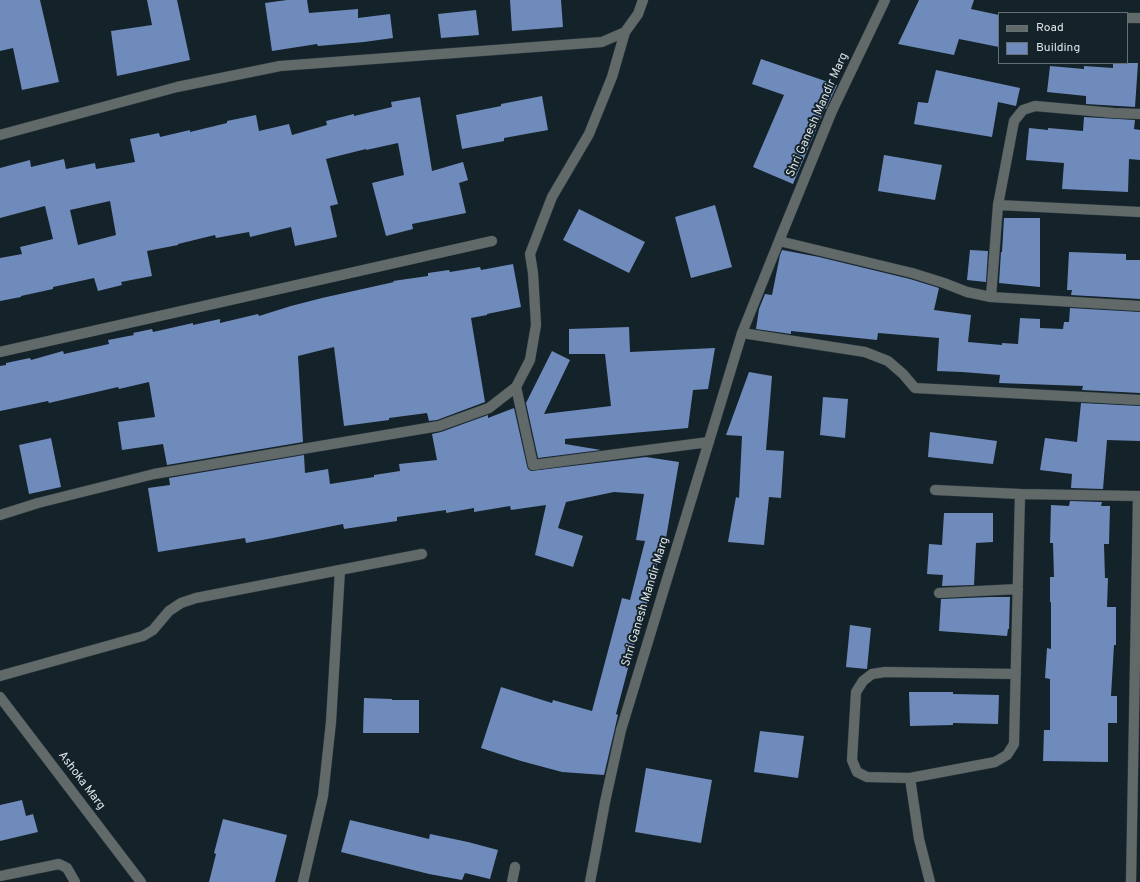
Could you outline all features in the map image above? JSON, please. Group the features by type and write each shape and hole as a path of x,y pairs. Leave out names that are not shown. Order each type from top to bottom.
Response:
{"street":[{"path":"0,515 38,503 154,474 439,426 488,408 516,387 530,360 536,324 533,273 530,254 552,197 589,134 612,77 625,32 638,14 643,0"},
{"name":"Shri Ganesh Mandir Marg","path":"590,882 620,730 742,333 832,112 884,0"},
{"path":"1128,18 1140,18"},
{"path":"0,134 176,87 280,66 602,42 625,32"},
{"path":"991,297 998,205 1014,121 1023,110 1035,106 1140,114"},
{"path":"998,205 1140,212"},
{"path":"0,352 492,241"},
{"path":"779,241 912,273 967,292 991,297 1140,306"},
{"path":"742,333 865,352 888,361 903,374 915,388 1140,400"},
{"path":"516,387 533,465 708,442"},
{"path":"935,490 1020,494 1139,496 1131,882"},
{"path":"1016,674 884,672 872,674 863,681 856,692 852,760 857,772 867,778 910,778 995,762 1007,755 1014,744 1016,674 1020,494"},
{"path":"0,676 143,636 153,630 169,611 181,603 196,598 422,554"},
{"path":"304,882 323,796 330,722 340,570"},
{"path":"939,593 1018,589"},
{"name":"Ashoka Marg","path":"0,697 141,882"},
{"path":"910,778 919,839 930,882"},
{"path":"0,876 59,864 68,868 75,882"},
{"path":"512,882 515,867"}],"building":[{"path":"0,0 40,0 59,82 22,90 13,48 0,51"},
{"path":"147,0 177,0 190,60 117,76 111,31 152,25"},
{"path":"287,0 307,0 309,13 358,9 358,18 390,14 393,38 318,46 317,44 272,51 265,3"},
{"path":"510,0 561,0 563,27 512,31"},
{"path":"919,0 974,0 971,9 998,15 998,47 959,39 954,55 898,44"},
{"path":"476,10 479,35 441,38 438,14"},
{"path":"761,59 837,85 825,109 793,184 753,167 784,95 752,84"},
{"path":"1138,63 1135,107 1086,104 1086,96 1047,92 1050,66 1084,69 1084,66 1113,68 1113,64"},
{"path":"936,70 1020,88 1016,106 998,102 992,137 914,124 918,102 928,103"},
{"path":"542,96 548,130 504,138 504,141 462,149 456,115"},
{"path":"420,97 432,171 463,162 468,180 459,183 466,213 412,224 413,229 386,236 372,183 404,175 398,143 366,149 326,159 338,204 330,206 337,237 295,246 291,227 250,237 249,232 216,238 215,235 178,245 147,251 152,276 121,282 122,285 98,291 94,278 0,301 0,258 22,254 20,247 53,239 45,206 0,218 0,168 30,160 31,167 64,159 66,169 95,163 96,169 135,162 130,139 159,133 160,137 190,130 190,132 227,123 227,121 256,115 259,131 289,124 292,135 327,125 326,121 392,107 391,102","holes":["110,201 116,235 78,245 70,210"]},
{"path":"1084,117 1135,120 1134,129 1140,130 1140,160 1129,159 1128,192 1062,189 1064,163 1026,160 1029,128 1083,131"},
{"path":"884,155 942,165 935,200 878,191"},
{"path":"715,205 732,267 691,278 675,217"},
{"path":"579,209 645,242 629,273 563,240"},
{"path":"1004,218 1040,218 1040,287 999,283"},
{"path":"782,250 819,257 910,279 939,288 934,310 971,315 968,342 1002,345 1002,343 1018,344 1020,318 1040,319 1040,328 1063,329 1064,322 1069,322 1070,308 1140,312 1140,393 1082,390 1083,386 999,383 1000,375 937,371 939,338 878,333 877,340 791,331 791,334 756,329 759,309 765,294 772,295"},
{"path":"970,250 988,251 986,282 967,280"},
{"path":"1069,252 1126,254 1126,260 1140,260 1140,299 1071,295 1072,290 1067,290"},
{"path":"513,264 521,307 471,318 485,402 437,420 429,421 427,413 344,426 334,347 298,356 303,442 167,465 163,444 122,450 118,422 155,417 149,382 119,389 118,387 49,403 48,401 0,411 0,366 6,365 6,363 30,358 31,360 63,351 64,354 109,344 108,340 134,335 133,333 152,329 153,332 193,323 193,325 220,319 220,323 258,314 259,316 291,306 394,282 393,281 428,276 428,273 449,270 450,272 480,267 481,270"},
{"path":"629,327 630,352 715,348 708,389 693,390 688,428 565,439 565,444 601,450 538,458 526,403 552,351 570,360 544,414 611,406 605,354 569,354 569,329"},
{"path":"749,372 772,376 766,450 784,451 781,498 769,497 764,545 728,542 736,497 739,498 742,436 726,435"},
{"path":"823,397 848,399 845,438 820,435"},
{"path":"1081,403 1140,406 1140,441 1107,440 1103,489 1071,488 1072,474 1040,470 1045,438 1077,442"},
{"path":"514,408 527,466 531,471 646,457 679,462 665,544 662,544 643,620 641,619 616,714 618,715 604,775 562,772 481,748 501,687 552,703 553,700 592,711 622,598 630,600 645,541 636,540 644,494 614,492 566,502 558,528 583,536 573,567 535,555 546,505 511,510 510,506 474,512 474,508 446,513 446,510 397,517 397,521 344,529 343,524 246,543 245,538 158,552 148,488 170,485 169,478 304,455 305,473 328,469 330,484 374,477 374,475 400,471 399,464 437,460 432,434 488,415 488,418"},
{"path":"930,432 997,441 993,464 928,457"},
{"path":"51,438 61,487 29,494 19,445"},
{"path":"1070,501 1102,502 1101,506 1110,506 1109,544 1104,544 1105,578 1108,578 1107,607 1116,607 1116,645 1114,645 1111,696 1117,696 1117,723 1108,723 1108,762 1043,761 1044,730 1050,730 1050,679 1045,678 1047,648 1051,649 1050,577 1054,577 1053,543 1050,543 1051,505 1069,506"},
{"path":"944,513 993,513 993,542 976,543 974,585 942,586 943,575 927,574 929,544 942,545"},
{"path":"1010,597 1009,629 1007,636 939,631 941,599"},
{"path":"850,625 871,628 867,669 846,667"},
{"path":"909,692 953,692 953,694 999,695 998,724 953,723 953,725 910,726"},
{"path":"364,698 419,700 419,733 363,733"},
{"path":"760,731 804,736 798,778 754,772"},
{"path":"646,768 712,780 701,843 635,832"},
{"path":"22,800 26,816 33,814 38,832 0,841 0,805"},
{"path":"223,819 287,835 275,882 209,882 216,854 214,853"},
{"path":"350,820 429,839 430,834 498,850 490,879 465,873 462,880 429,874 341,852"}]}
